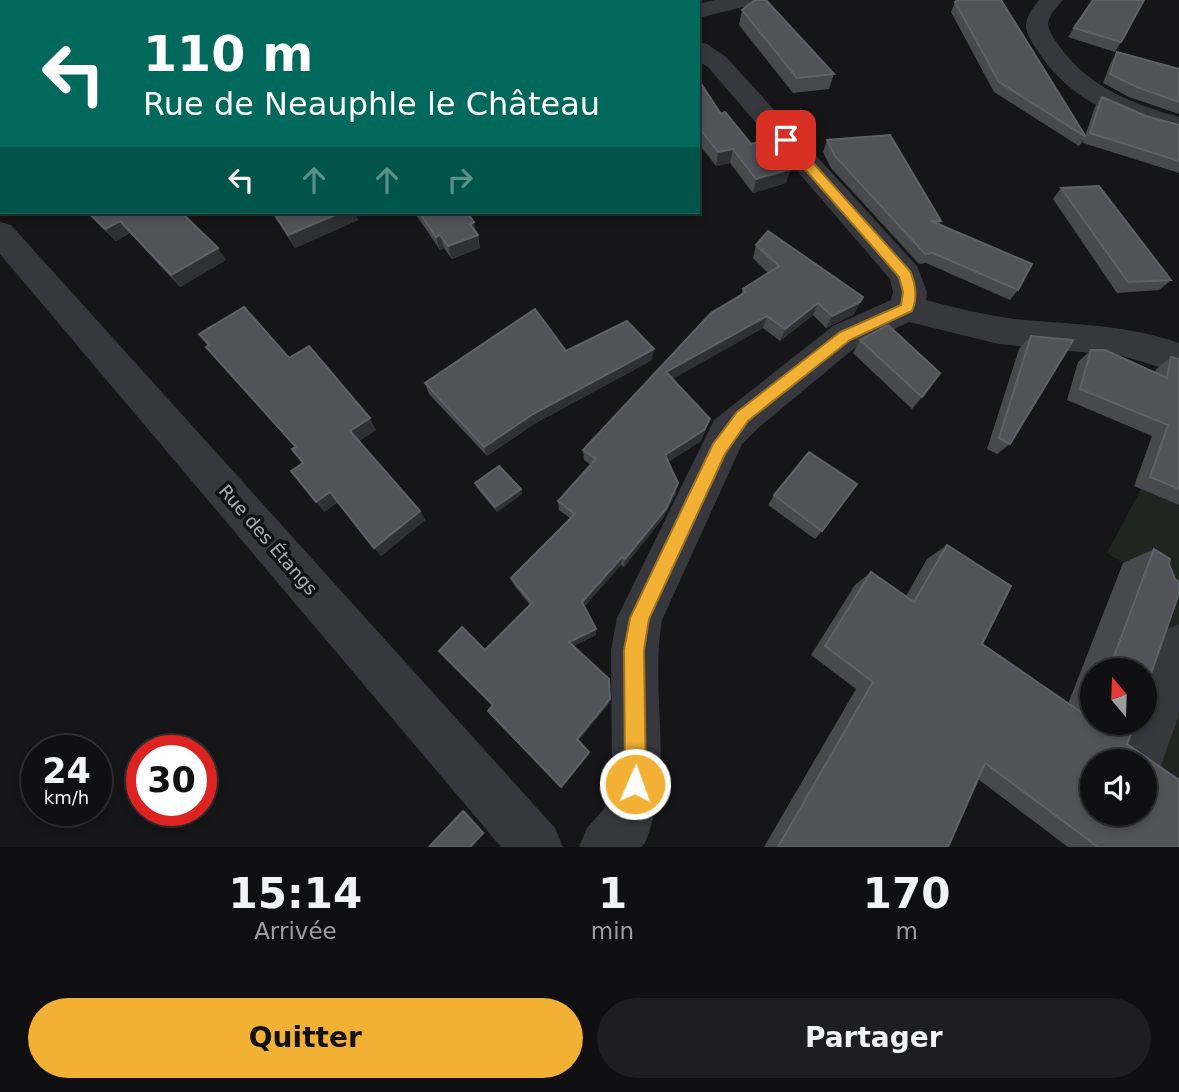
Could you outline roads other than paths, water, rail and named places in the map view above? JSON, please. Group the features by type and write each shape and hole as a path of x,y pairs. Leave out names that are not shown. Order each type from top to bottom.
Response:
{"street":[{"path":"700,11 744,0"},
{"path":"1051,0 1037,18 1036,25 1069,77 1084,90 1109,104 1179,126"},
{"path":"700,50 718,62 905,275 910,292 907,308"},
{"name":"Rue des Étangs","path":"0,233 536,847"},
{"path":"606,847 626,824 633,800 637,768 634,650 640,618 719,449 743,416 845,336 907,308 1008,332 1120,340 1179,358"},
{"path":"1142,749 1179,647"}]}
